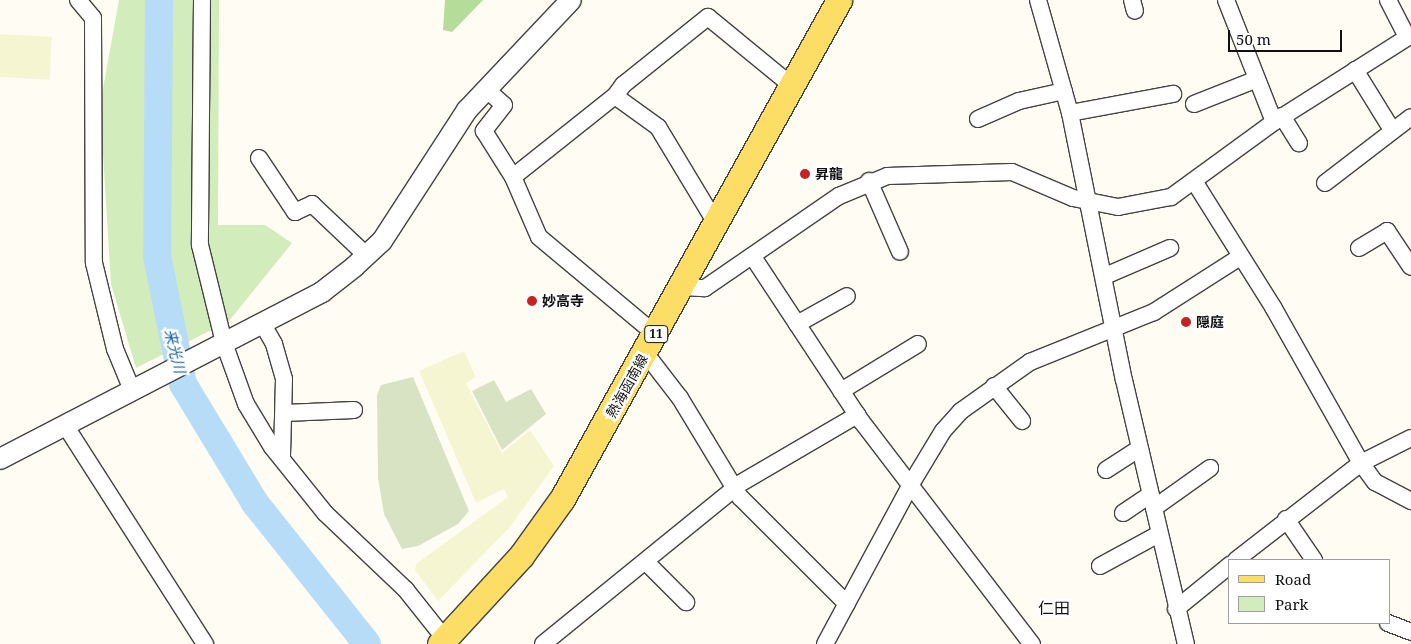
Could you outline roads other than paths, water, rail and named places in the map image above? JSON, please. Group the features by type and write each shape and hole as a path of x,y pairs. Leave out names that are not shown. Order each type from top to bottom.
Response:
{"main road":[{"name":"熱海函南線","path":"445,642 521,556 562,499 684,287 716,223 839,0"}],"street":[{"path":"78,0 93,18 94,263 115,349 138,387"},
{"path":"202,0 200,245 221,345 246,404 282,458 325,513 406,590 445,642"},
{"path":"0,458 322,292 382,241 467,110 571,0"},
{"path":"1038,0 1070,113 1140,448 1176,609 1186,644"},
{"path":"1226,0 1254,80 1278,119 1299,143"},
{"path":"684,287 705,288 753,257 839,196 869,181 1012,172 1090,203 1118,207 1156,202 1194,181 1278,119 1409,36 1388,0"},
{"path":"513,178 616,96 622,85 708,17 792,86"},
{"path":"1355,70 1392,130"},
{"path":"1194,104 1254,80"},
{"path":"486,89 504,105 484,131 513,178 539,237 651,345 680,398 734,487 846,604"},
{"path":"978,119 1019,101 1064,91"},
{"path":"1070,113 1172,94"},
{"path":"616,96 658,127 716,223"},
{"path":"1325,183 1411,117"},
{"path":"259,158 295,212 312,204 366,255"},
{"path":"869,181 900,252"},
{"path":"1194,181 1361,463 1375,482 1411,501"},
{"path":"1359,248 1387,231 1411,267"},
{"path":"1105,276 1170,248"},
{"path":"753,257 857,415 1032,644"},
{"path":"825,644 911,484 943,431 994,386 1030,362 1154,312 1240,257"},
{"path":"797,324 847,296"},
{"path":"262,323 274,344 284,379 285,413 282,458"},
{"path":"841,391 918,344"},
{"path":"994,386 1022,421"},
{"path":"285,413 354,410"},
{"path":"543,644 646,562 734,487 857,415"},
{"path":"65,425 205,644"},
{"path":"1237,559 1286,519 1361,463 1411,438"},
{"path":"1106,470 1140,448"},
{"path":"1123,513 1152,501 1210,468"},
{"path":"1286,519 1313,559"},
{"path":"1100,566 1159,534"},
{"path":"646,562 686,602"},
{"path":"1176,609 1228,567"},
{"path":"1391,624 1411,632"}],"waterway":[{"name":"来光川","path":"159,0 157,256 183,384 255,503 367,644"}],"place":[{"name":"昇龍","path":"805,174"},
{"name":"妙高寺","path":"532,301"},
{"name":"隠庭","path":"1186,322"}],"district":[{"name":"仁田","path":"1054,608"}]}
